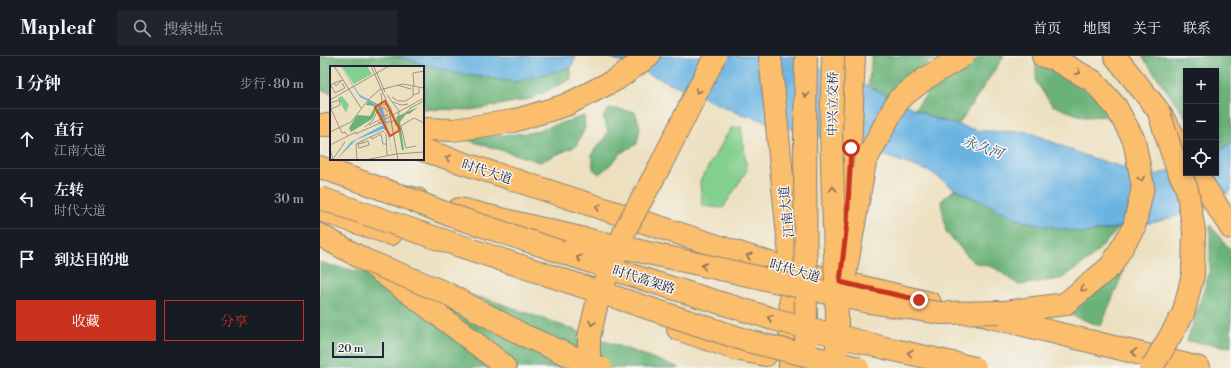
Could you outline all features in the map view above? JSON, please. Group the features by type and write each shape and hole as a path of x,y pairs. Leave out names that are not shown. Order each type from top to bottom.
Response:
{"main road":[{"path":"424,129 453,130 514,121 566,105 617,79 649,56"},
{"path":"589,368 589,337 598,299 626,228 660,166 715,56"},
{"name":"江南大道","path":"770,56 791,270 796,365"},
{"name":"中兴立交桥","path":"796,365 805,135 806,56"},
{"name":"中兴立交桥","path":"832,56 831,132 837,317 837,368"},
{"path":"837,317 865,162 898,100 926,78 963,56"},
{"path":"399,195 670,258 877,303 940,313 1005,312 1065,304 1111,266 1134,228 1143,187 1134,140 1116,107 1093,81 1054,60 1042,56"},
{"path":"1115,56 1158,110 1183,151"},
{"path":"845,368 840,282 847,223 854,66"},
{"path":"1150,368 1154,364 1183,314 1193,275 1194,232 1187,189 1176,165 1158,110"},
{"path":"320,117 330,121"},
{"name":"时代大道","path":"424,150 791,270 1199,368"},
{"name":"时代高架路","path":"320,166 450,214 646,280 773,319 885,348 975,368"},
{"path":"1198,176 1231,228"},
{"name":"时代高架路","path":"320,198 748,341 858,368"},
{"path":"320,210 736,349 796,365 815,368"},
{"path":"320,235 365,260 446,293 523,335 601,368"},
{"path":"365,260 461,332 501,363 505,368"}],"green space":[{"path":"320,56 395,56 459,74 514,82 571,67 571,79 530,99 472,110 424,109 424,66 330,66 330,93 320,89"},
{"path":"872,56 941,56 913,72 890,97 868,87"},
{"path":"982,56 1004,56 958,125 935,119 915,109 934,84"},
{"path":"1142,56 1231,56 1231,142 1219,151 1219,68 1183,68 1183,114"},
{"path":"1036,62 1092,83 1109,116 1083,117 1052,105 1036,82"},
{"path":"610,108 635,112 640,127 637,144 622,152 599,174 593,169 592,154 597,146 603,141 608,131 603,117"},
{"path":"584,116 585,128 576,146 540,162 461,138 529,133"},
{"path":"741,127 747,170 723,208 702,206 700,181 731,128"},
{"path":"955,189 1023,221 1082,233 1119,228 1090,259 1061,279 1019,285 995,268 973,262 946,232 941,201"},
{"path":"1210,225 1231,251 1231,347 1187,341 1210,271"},
{"path":"320,262 488,299 680,368 320,368"},
{"path":"1124,270 1101,326 1054,309 1094,294"}],"water":[{"path":"395,56 576,56 571,67 514,82 459,74"},
{"name":"永久河","path":"607,56 791,56 874,89 935,119 981,131 1029,132 1086,156 1153,176 1183,166 1183,176 1219,176 1219,152 1231,142 1231,191 1204,208 1156,222 1082,233 1023,221 955,189 931,172 885,156 738,113"}],"route":[{"path":"851,148 847,223 840,282 919,300"}]}
